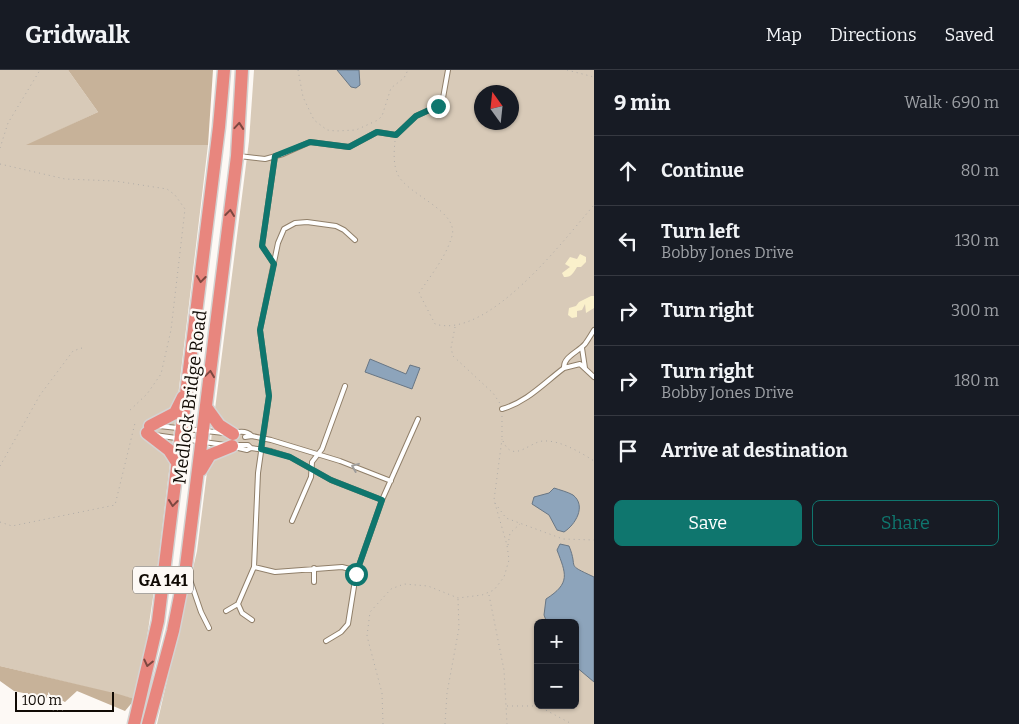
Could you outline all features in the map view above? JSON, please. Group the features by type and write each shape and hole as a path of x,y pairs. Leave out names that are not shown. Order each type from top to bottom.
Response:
{"highway":[{"name":"Medlock Bridge Road","path":"134,724 158,621 220,127 224,70"},
{"name":"Medlock Bridge Road","path":"148,724 173,631 186,566 237,156 242,70"},
{"path":"178,464 169,450 148,429 175,413 188,388"},
{"path":"197,480 210,455 237,438 219,424 206,407"}],"lane":[{"path":"237,156 265,158 310,142 349,147 377,132 396,135 416,116 438,106 443,98 448,70"},
{"path":"274,264 262,246 275,156"},
{"path":"226,611 238,604 254,567 261,449 269,396 260,330 274,264 284,229 295,223 307,222 336,226 344,230 355,240"},
{"path":"564,368 564,363 582,348 594,330"},
{"path":"582,348 585,368"},
{"path":"502,409 514,405 549,382 564,368 576,364 585,368 594,377"},
{"path":"292,521 310,476 310,468 336,413 345,386"},
{"path":"326,641 341,632 348,624 356,574 382,500 418,419"},
{"path":"148,429 202,436 237,438 243,432 249,432 252,436"},
{"path":"148,429 202,436 237,438 252,436 263,438 340,461 391,481"},
{"path":"237,438 239,444 285,455 331,480 382,500"},
{"path":"186,566 201,612 209,628"},
{"path":"254,567 275,572 342,567 350,569 356,574"},
{"path":"314,568 314,582"},
{"path":"238,604 242,613 252,620"}],"path":[{"path":"0,148 8,122 40,70"},
{"path":"298,70 303,97 314,120 327,130 336,131 356,130 378,120 382,116 391,88 404,78 408,70"},
{"path":"567,70 594,77"},
{"path":"396,135 394,153 398,175 421,198 451,222 453,235 419,294 435,324 452,327 464,323 507,297 541,268 594,205"},
{"path":"0,164 65,178 115,181 167,190 175,196 185,209 171,330 161,374 147,394 128,412"},
{"path":"0,466 52,378 73,351 82,348"},
{"path":"0,522 12,526 114,505 136,423"},
{"path":"502,439 494,500 508,545"},
{"path":"494,500 506,518 563,539 594,540"},
{"path":"383,724 382,693 367,636 370,612 391,589 404,584 428,586 458,598 482,595 494,590 504,577 509,560 508,545 510,533 515,526 521,523"},
{"path":"489,594 504,670 507,724"},
{"path":"445,724 447,693 459,628 458,598"},
{"path":"506,706 538,706 572,724"}],"shaded area":[{"path":"0,70 68,70 98,112 28,145 208,145 158,564 143,664 135,699 0,666"},
{"path":"68,70 213,70 208,145 26,145 98,112"},
{"path":"254,70 594,70 594,724 157,724 197,551 249,141"},
{"path":"0,666 135,699 125,711 77,691 65,702 14,691 0,681"}],"sand":[{"path":"580,254 586,257 586,262 581,267 577,267 570,276 564,277 562,273 570,267 565,264 570,257 577,259"},
{"path":"594,296 594,308 586,313 585,304 582,310 577,311 577,317 572,318 568,315 569,308 576,306 579,302"}],"water":[{"path":"337,70 359,70 360,85 356,88 351,87"},
{"path":"370,359 406,374 410,365 420,368 412,389 365,372"},
{"path":"554,488 573,495 579,504 578,515 572,525 564,532 557,530 549,515 532,504 534,497 549,493"},
{"path":"560,544 569,546 574,565 579,570 594,577 594,682 579,669 579,619 546,619 544,615 546,599 560,588 564,578 563,566 557,550"}],"route":[{"path":"356,574 382,500 331,480 290,457 261,449 269,407 269,396 260,330 274,264 266,256 262,246 271,178 275,156 310,142 349,147 377,132 396,135 401,133 416,116 438,106"}]}
